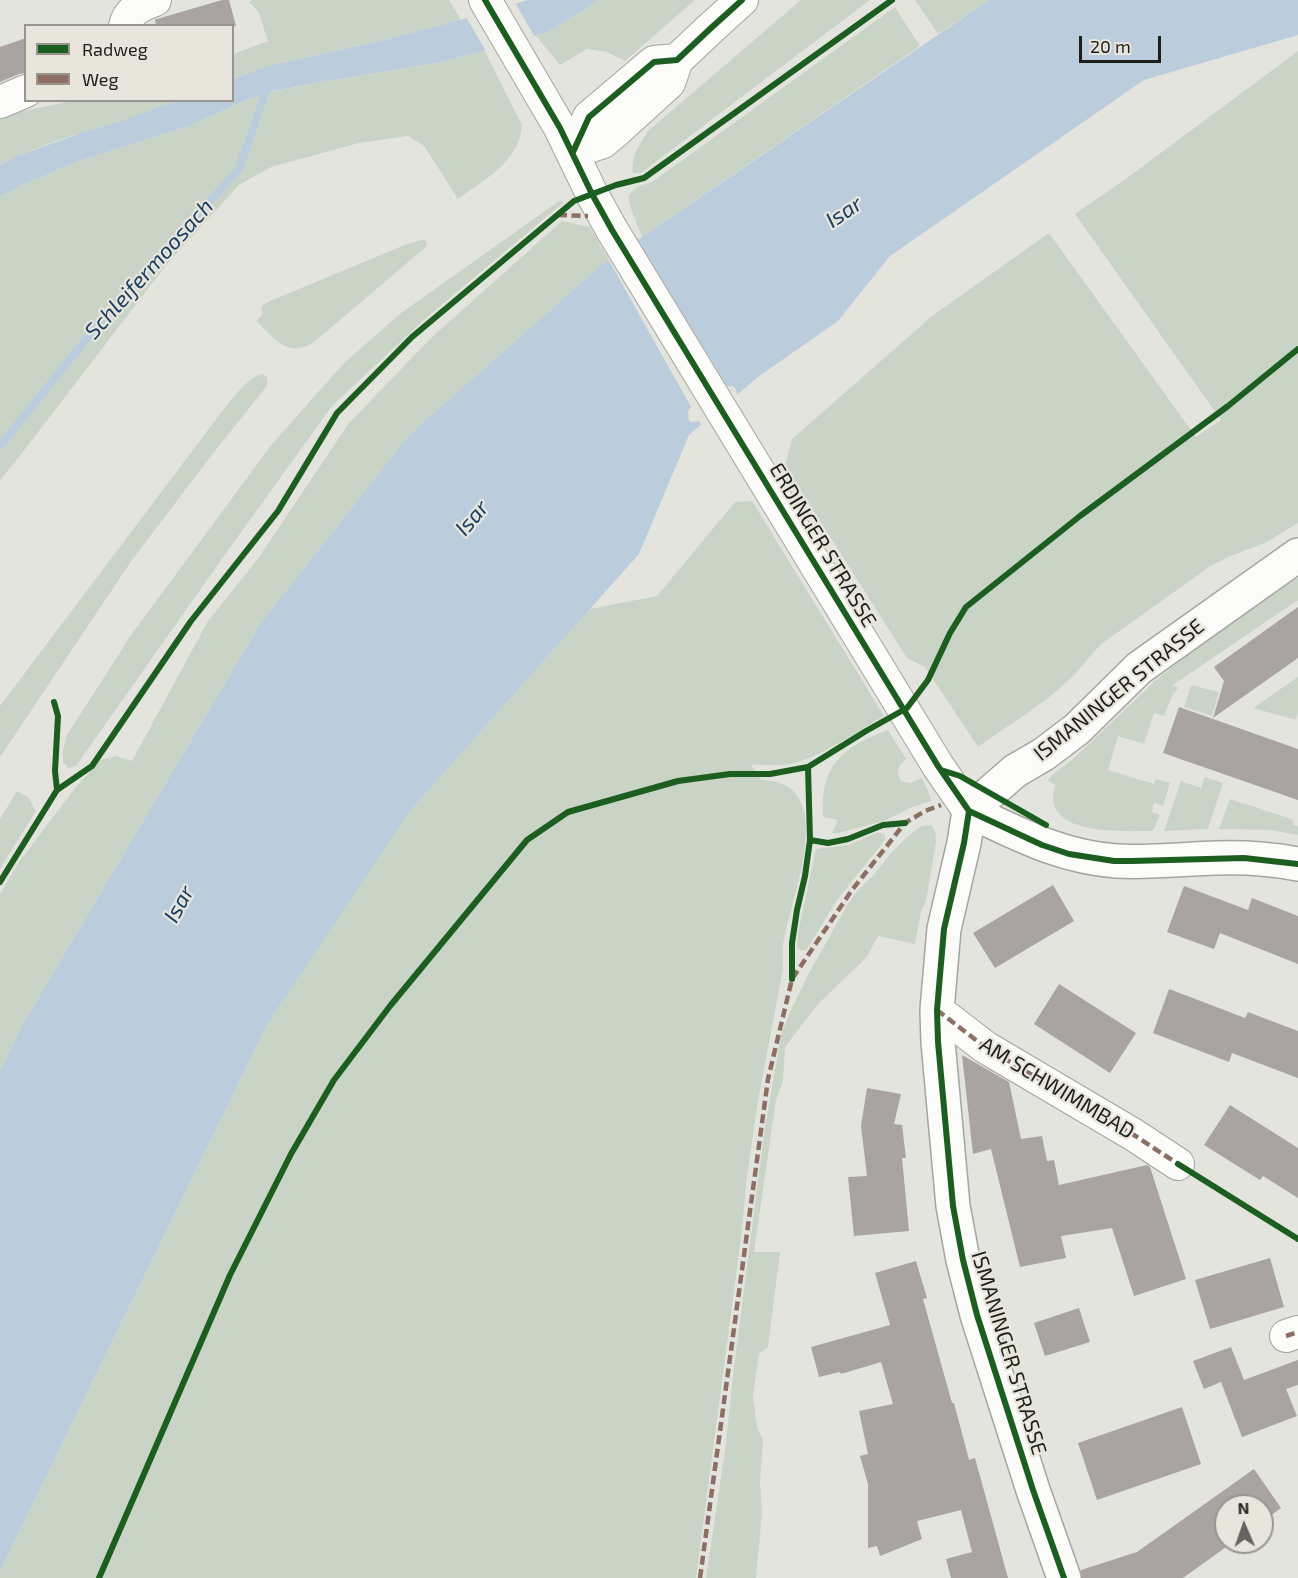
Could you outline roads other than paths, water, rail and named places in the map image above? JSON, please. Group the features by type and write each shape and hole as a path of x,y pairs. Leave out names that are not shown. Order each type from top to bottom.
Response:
{"street":[{"path":"125,24 136,7 155,0"},
{"name":"ERDINGER STRASSE","path":"485,0 573,152 591,194 612,230 938,766 969,811"},
{"path":"573,152 603,142 615,132 669,83 677,60 742,0"},
{"path":"0,102 24,92"},
{"name":"ISMANINGER STRASSE","path":"1064,1578 977,1315 963,1260 953,1206 937,1010 944,928 969,811 1015,771 1044,754 1077,729 1139,668 1298,555"},
{"path":"969,811 1042,845 1069,854 1092,858 1132,861 1244,858 1298,864"},
{"name":"AM SCHWIMMBAD","path":"937,1010 985,1047 1134,1135 1178,1164"}],"water":[{"path":"528,0 599,0 546,33 442,62 314,83 248,99 189,126 79,161 0,197 0,165 17,156 172,102 234,102 234,79 267,66 449,23"},
{"name":"Isar","path":"989,0 1298,0 1298,35 1144,80 890,256 838,321 758,377 689,435 639,554 410,811 268,1023 0,1571 0,1071 21,1027 260,624 409,435 601,265"}],"waterway":[{"name":"Schleifermoosach","path":"0,446 100,322 239,169 268,85"}]}
